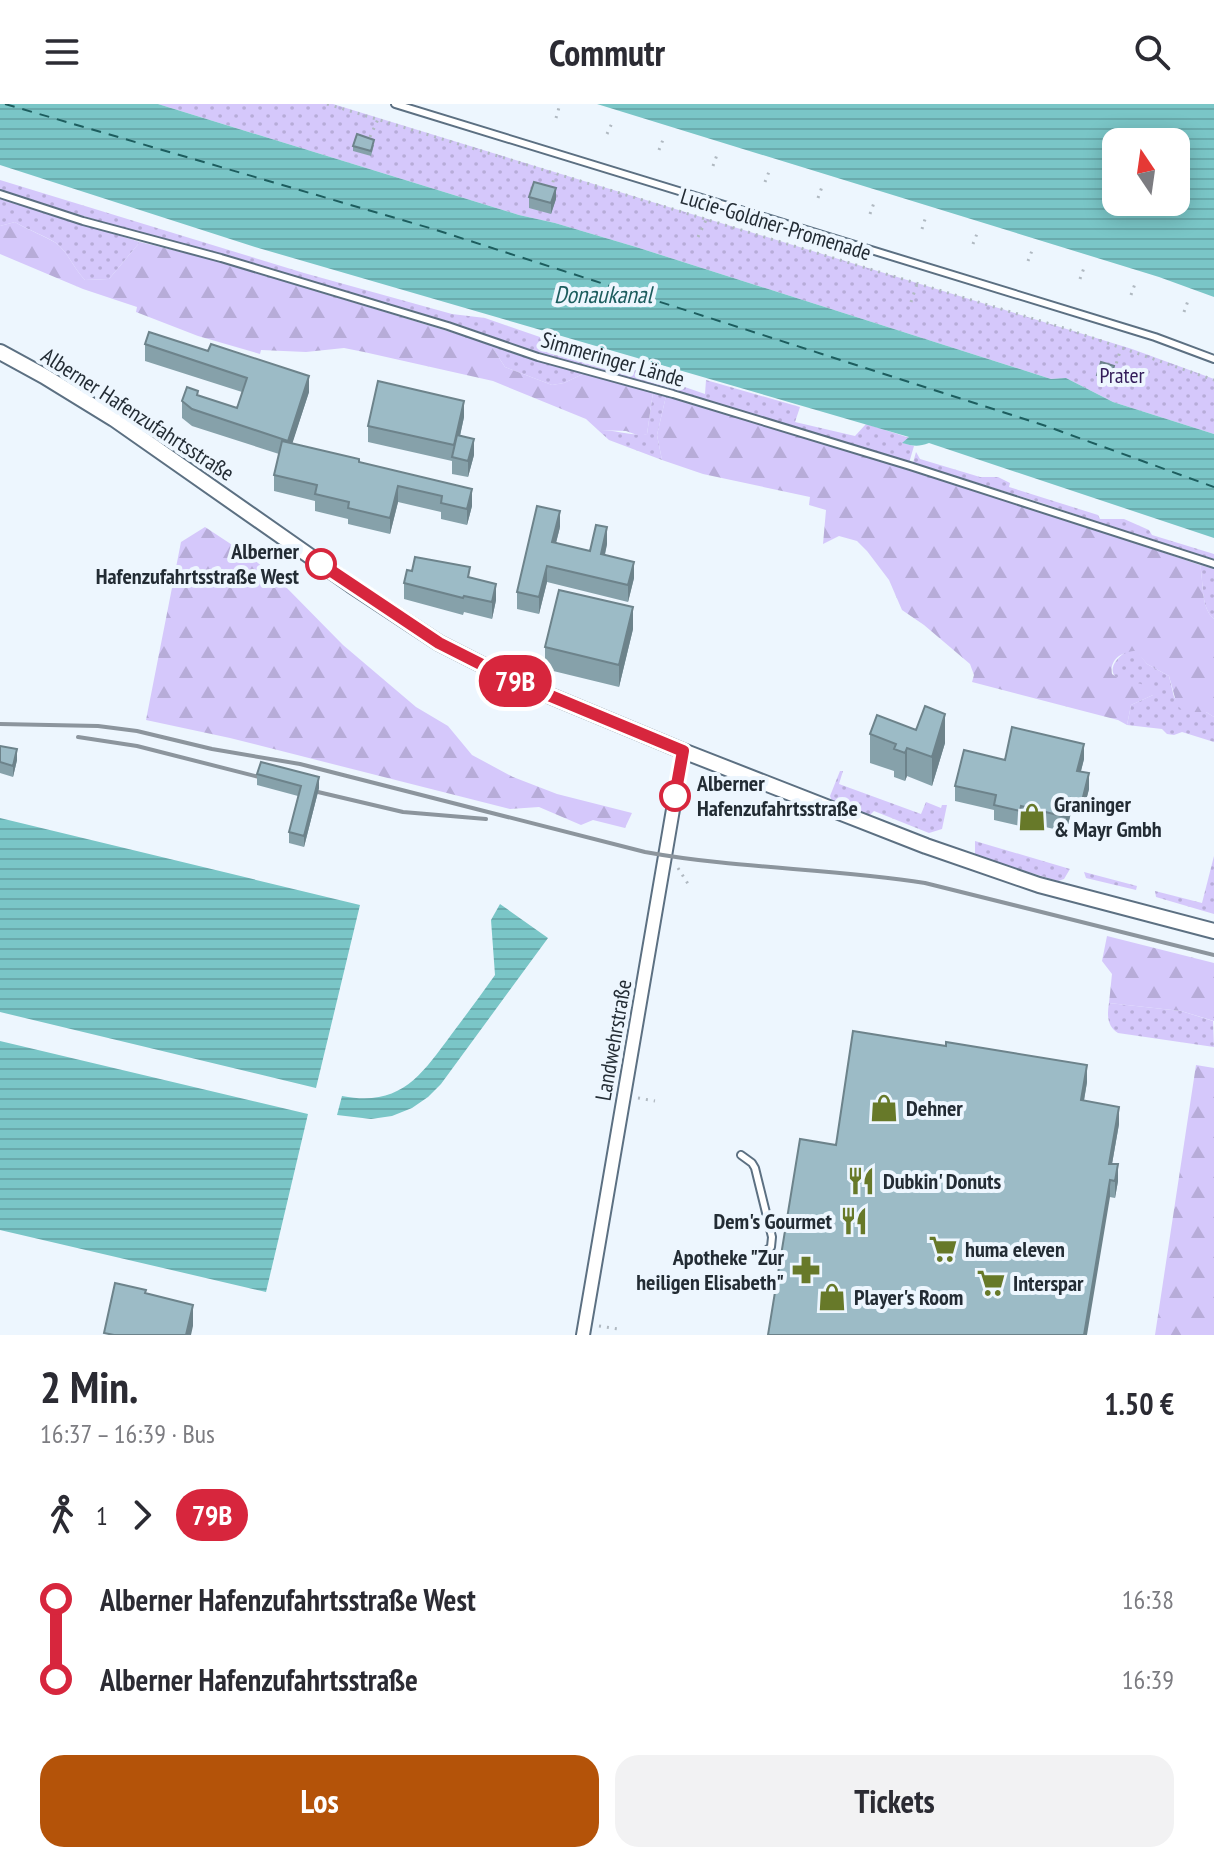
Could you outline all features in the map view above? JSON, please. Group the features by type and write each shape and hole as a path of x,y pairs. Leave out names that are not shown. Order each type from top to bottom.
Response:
{"street":[{"name":"Alberner Hafenzufahrtsstraße","path":"0,352 114,419 439,643 510,679 899,836 1011,876 1214,931"},
{"name":"Landwehrstraße","path":"583,1335 683,751"}],"lane":[{"path":"395,104 1155,337 1214,359"},
{"name":"Simmeringer Lände","path":"0,194 83,221 440,323 538,357 673,394 910,466 1214,564"},
{"path":"741,1155 755,1168 772,1237 771,1247 763,1253"}],"path":[{"name":"Lucie-Goldner-Promenade","path":"327,104 917,284 1214,380"},
{"path":"556,118 560,104"},
{"path":"370,137 378,119"},
{"path":"607,134 613,121"},
{"path":"659,150 664,137"},
{"path":"713,166 718,152"},
{"path":"765,182 770,169"},
{"path":"549,197 555,174"},
{"path":"818,198 823,184"},
{"path":"870,214 875,200"},
{"path":"922,229 926,216"},
{"path":"698,237 706,220"},
{"path":"973,244 978,231"},
{"path":"1028,261 1033,248"},
{"path":"1080,279 1085,265"},
{"path":"1131,295 1136,281"},
{"path":"911,302 917,284"},
{"path":"1184,312 1189,298"},
{"path":"1114,371 1121,348"},
{"path":"675,865 690,887"},
{"path":"638,1098 655,1101"},
{"path":"599,1326 618,1329"}],"green space":[{"name":"Prater","path":"158,104 333,104 1132,349 1214,379 1214,434 1113,402 1066,378 1051,379 636,247 519,215"},
{"path":"0,180 304,273 452,314 485,318 705,394 706,380 800,407 795,422 855,436 866,424 910,438 903,443 914,446 909,463 590,366 543,355 451,322 56,208 0,190"},
{"path":"0,199 140,242 109,279 85,280 56,243 15,222 0,226"},
{"path":"15,222 56,243 85,280 109,279 140,242 214,260 490,344 505,367 552,385 585,373 653,392 647,434 640,436 626,431 598,430 586,419 493,381 364,352 344,348 306,352 261,350 260,354 198,336 136,312 137,307 83,289 0,254 0,226"},
{"path":"490,344 585,373 552,385 505,367"},
{"path":"653,392 666,396 657,435 662,460 609,440 598,430 647,434"},
{"path":"666,396 1014,502 1200,565 1204,601 1214,619 1214,717 1206,712 1184,712 1177,705 1169,676 1147,664 1136,651 1118,657 1112,674 1156,691 1131,705 1127,725 1118,720 972,682 974,675 970,664 902,610 889,580 857,541 839,536 823,544 826,510 809,505 810,497 703,474 662,460 657,435"},
{"path":"916,452 920,459 980,477 998,477 1010,483 1009,487 1098,515 1100,519 1124,519 1149,530 1152,535 1214,554 1214,561 913,463"},
{"path":"205,527 280,581 343,645 416,707 448,726 472,755 513,777 557,794 632,813 625,828 593,820 581,825 539,807 510,809 230,738 146,720 181,542"},
{"path":"1200,565 1214,569 1214,619 1204,601"},
{"path":"1127,651 1137,651 1147,664 1169,676 1174,697 1184,711 1206,712 1214,717 1214,742 1182,732 1174,735 1162,729 1127,725 1131,705 1153,695 1139,684 1122,681 1114,674 1115,663"},
{"path":"840,771 843,771 839,784 921,814 926,802 941,808 947,805 942,829 929,833 874,811 870,815 832,801 830,796"},
{"path":"975,841 1070,869 1064,879 1058,881 975,856"},
{"path":"1214,856 1214,914 1156,897 1155,891 1202,903"},
{"path":"1084,872 1137,886 1136,890 1086,878"},
{"path":"1107,936 1214,963 1214,1021 1181,1011 1109,1003 1112,974 1102,961"},
{"path":"1109,1003 1181,1011 1213,1021 1214,1047 1118,1033 1109,1020"},
{"path":"1196,1065 1214,1068 1214,1335 1155,1335"}],"water":[{"name":"Donaukanal","path":"0,104 158,104 519,215 636,247 1051,379 1066,378 1113,402 1214,434 1214,538 929,443 916,446 902,443 909,437 255,247 0,165"},
{"path":"597,104 1214,104 1214,297 1159,277"},
{"path":"0,818 360,905 316,1088 0,1012"},
{"path":"500,904 548,938 441,1084 412,1108 392,1116 371,1119 337,1115 342,1096 362,1098 394,1093 418,1076 440,1050 495,975 491,920"},
{"path":"0,1041 308,1114 266,1292 0,1230"}],"building":[{"path":"357,134 374,140 371,151 353,146"},
{"path":"534,182 556,188 551,203 529,197"},
{"path":"149,332 208,351 211,344 309,376 288,441 192,409 182,401 187,387 198,391 197,395 237,408 247,378 145,344"},
{"path":"1101,362 1114,366 1110,379 1097,375"},
{"path":"378,381 464,401 454,445 368,426"},
{"path":"457,435 474,439 468,461 452,457"},
{"path":"282,441 472,489 467,509 441,503 442,496 398,486 390,518 348,508 349,502 315,494 317,485 274,475"},
{"path":"537,506 560,511 552,542 590,551 596,525 607,527 601,554 634,562 628,585 547,566 539,597 517,592"},
{"path":"415,557 470,567 468,577 496,584 492,602 404,583 407,570 412,571"},
{"path":"559,590 633,607 619,665 545,647"},
{"path":"925,706 945,714 932,757 907,748 905,753 894,749 896,744 870,734 877,715 916,730"},
{"path":"1012,727 1084,744 1077,771 1089,773 1082,801 1071,798 1066,817 1021,806 1020,811 994,805 996,795 955,786 964,750 1005,760"},
{"path":"0,746 17,749 13,766 0,762"},
{"path":"261,762 319,777 304,836 289,832 301,786 257,774"},
{"path":"853,1031 946,1046 946,1042 1087,1065 1081,1100 1119,1107 1109,1164 1118,1164 1115,1181 1110,1180 1084,1335 768,1335 800,1139 836,1145"},
{"path":"115,1283 193,1305 186,1335 104,1333"}],"ferry route":[{"path":"5,104 433,229 1046,426 1214,487"}],"railway":[{"path":"0,724 98,726 137,731 212,749 300,764 645,852 925,883 1214,955"},
{"path":"78,737 137,746 259,777"},
{"path":"318,792 403,812 486,819"}],"bus line":[{"name":"79B","path":"321,564 439,643 510,679 683,751 675,796"}],"place":[{"name":"Alberner Hafenzufahrtsstraße West","path":"321,564"},
{"name":"Alberner Hafenzufahrtsstraße","path":"675,796"},
{"name":"Graninger & Mayr Gmbh","path":"1032,817"},
{"name":"Dehner","path":"884,1108"},
{"name":"Dubkin' Donuts","path":"861,1181"},
{"name":"Dem's Gourmet","path":"854,1221"},
{"name":"huma eleven","path":"943,1249"},
{"name":"Apotheke \"Zur heiligen Elisabeth\"","path":"806,1270"},
{"name":"Interspar","path":"991,1283"},
{"name":"Player's Room","path":"832,1297"}]}
